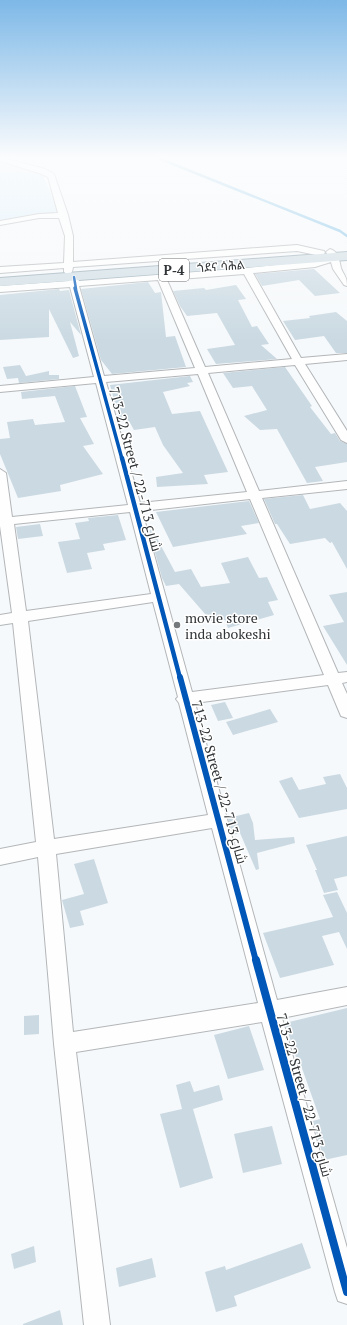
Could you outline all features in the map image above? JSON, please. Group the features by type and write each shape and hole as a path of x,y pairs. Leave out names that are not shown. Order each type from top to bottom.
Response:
{"highway":[{"name":"ጎደና ሳሕል","path":"0,282 71,274 333,255 347,251"},
{"name":"ጎደና ሳሕል","path":"0,276 71,274"}],"street":[{"path":"0,222 27,218"},
{"name":"713-22 Street / شارع 713-22","path":"65,218 69,236 71,274 159,597 184,699 219,820 269,1011 347,1292"},
{"path":"0,270 162,278 315,264 333,255 337,270 347,283"},
{"path":"247,271 298,361 347,440"},
{"path":"0,289 71,274"},
{"path":"162,278 255,496 340,677 347,712"},
{"path":"0,389 347,357"},
{"path":"0,473 3,521 20,617 46,848 64,1044 97,1325"},
{"path":"3,521 134,509 347,485"},
{"path":"0,620 159,597"},
{"path":"184,699 340,677"},
{"path":"0,857 46,848 219,820"},
{"path":"64,1044 269,1011 347,996"}],"shaded area":[{"path":"0,218 16,218 0,220"}],"building":[{"path":"314,269 340,293 315,296 299,280 262,286 255,274"},
{"path":"148,282 155,293 161,292 166,337 175,336 186,367 112,374 101,360 81,289"},
{"path":"236,285 246,299 238,300 252,327 257,326 269,344 261,345 277,359 216,364 207,349 235,345 217,313 187,316 180,306 173,291 204,288 206,290"},
{"path":"59,289 60,291 69,290 81,335 70,322 79,356 73,358 49,309 49,337 0,340 0,295"},
{"path":"336,312 347,321 347,353 336,353 324,336 295,340 283,321 310,318 309,316"},
{"path":"20,365 26,376 49,371 49,375 59,375 59,379 19,383 18,378 7,379 3,367"},
{"path":"285,367 312,406 310,407 331,434 335,433 340,441 347,444 347,462 315,467 323,481 307,483 277,429 260,430 244,416 267,410 252,386 233,388 223,373"},
{"path":"190,376 193,382 187,383 190,386 163,392 172,414 200,411 228,472 204,475 208,484 157,487 156,477 183,473 163,445 155,427 134,430 129,421 120,422 110,385"},
{"path":"75,386 87,417 80,418 94,444 83,446 103,474 60,485 61,491 18,498 0,454 0,439 10,438 7,422 33,419 35,425 65,422 55,396 22,399 21,392"},
{"path":"303,495 310,509 340,503 347,511 347,569 332,542 330,543 325,538 290,544 277,524 275,524 264,499"},
{"path":"249,501 259,523 241,526 247,534 173,547 156,512"},
{"path":"118,515 126,540 103,544 105,550 87,553 92,569 67,573 58,542 80,539 75,523 89,521 88,518"},
{"path":"40,524 43,536 18,539 16,527"},
{"path":"152,529 175,572 191,569 201,587 230,583 221,563 248,557 259,578 267,577 278,600 268,602 274,615 228,628 225,620 212,622 179,584 166,586 162,578 149,531"},
{"path":"347,592 347,665 323,626 344,622 329,595"},
{"path":"225,702 233,718 218,721 211,705"},
{"path":"270,709 278,722 233,735 226,722"},
{"path":"340,774 347,788 347,809 299,818 279,781 292,777 299,790 326,784 323,777"},
{"path":"249,813 253,823 255,840 294,837 295,843 257,853 259,869 256,870 240,833 233,835 228,818"},
{"path":"347,836 347,876 334,879 338,890 324,893 315,870 317,870 306,845"},
{"path":"94,859 108,903 80,911 84,925 70,928 62,900 84,894 74,864"},
{"path":"337,892 347,913 347,949 339,932 322,936 334,965 280,978 263,933 333,917 323,895"},
{"path":"347,1008 347,1155 324,1160 313,1121 320,1119 298,1057 296,1057 285,1023"},
{"path":"39,1015 39,1034 24,1035 24,1016"},
{"path":"249,1026 264,1070 228,1079 214,1035"},
{"path":"190,1081 194,1092 219,1085 223,1100 193,1109 213,1178 180,1188 160,1114 182,1109 176,1085"},
{"path":"272,1126 282,1164 243,1173 234,1134"},
{"path":"302,1243 311,1268 234,1296 237,1306 216,1312 205,1272 225,1266 226,1270"},
{"path":"34,1246 36,1262 14,1269 11,1254"},
{"path":"152,1258 156,1277 119,1287 116,1268"},
{"path":"60,1310 63,1325 23,1325 23,1324"}],"waterway":[{"path":"307,218 340,231 347,236"}],"cycle path":[{"path":"74,277 74,283 84,322 347,1292"}],"place":[{"name":"movie store inda abokeshi","path":"177,625"}]}
